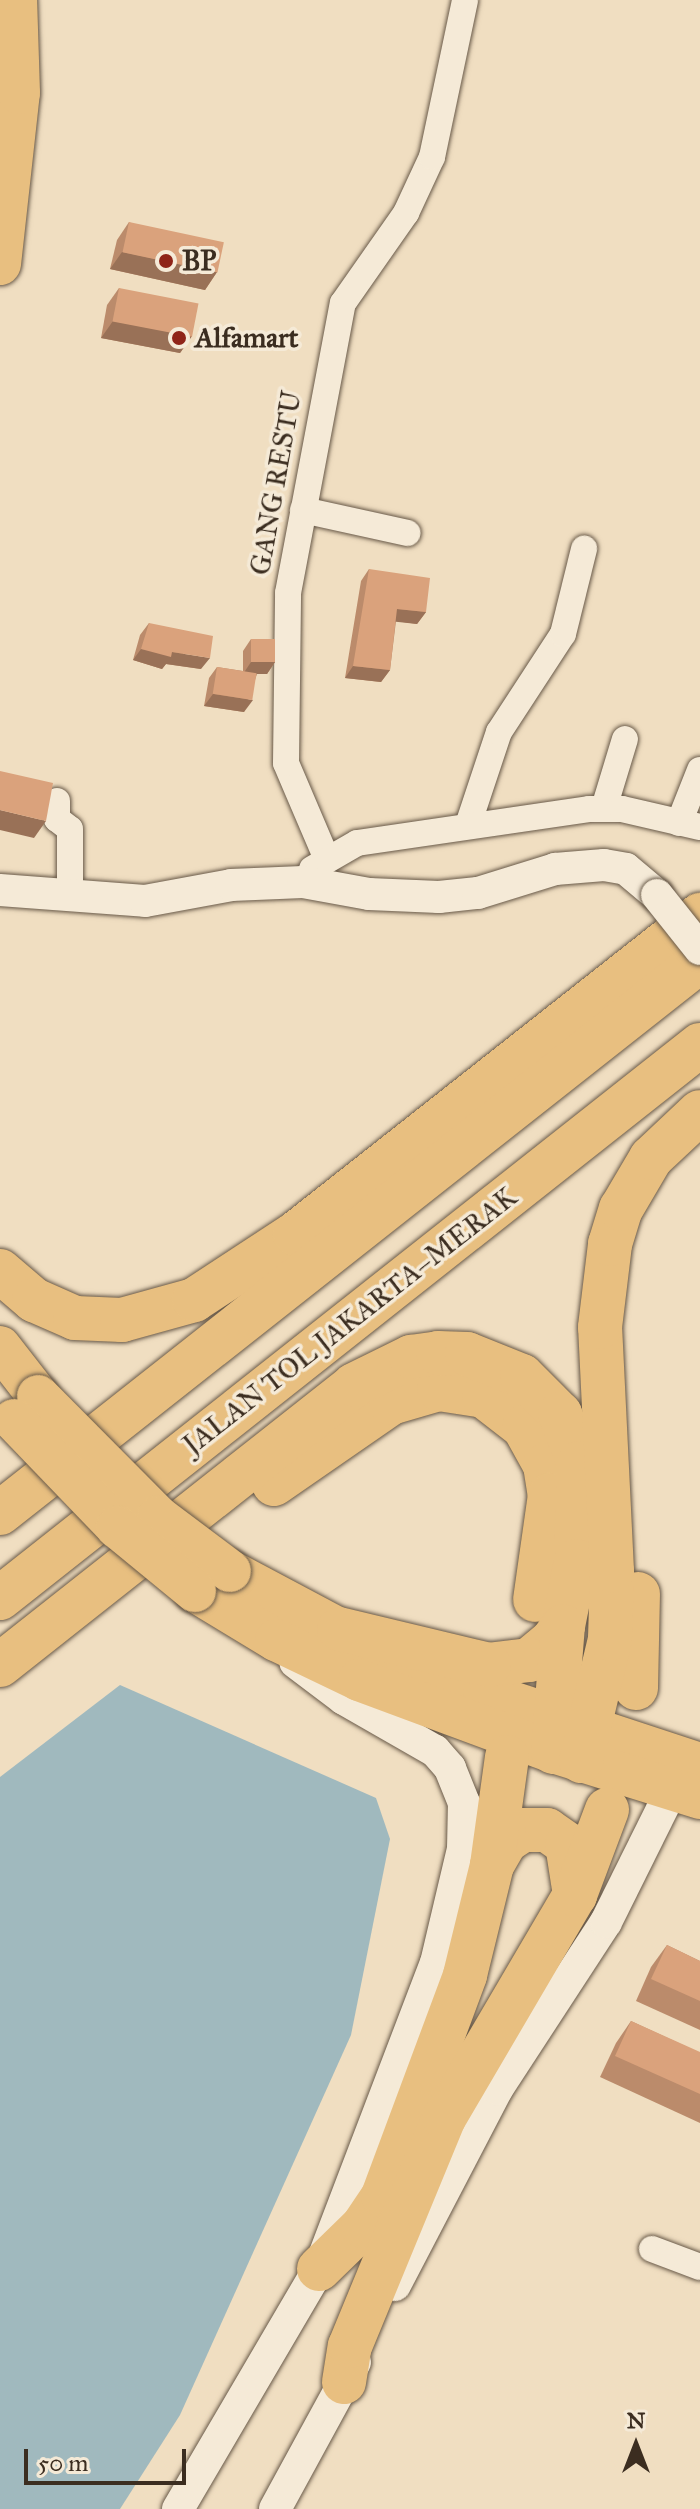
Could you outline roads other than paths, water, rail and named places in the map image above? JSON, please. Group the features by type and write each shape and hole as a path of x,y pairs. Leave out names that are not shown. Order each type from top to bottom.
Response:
{"highway":[{"path":"0,1271 34,1300 75,1318 122,1320 194,1300 295,1234 447,1110 700,915"},
{"path":"447,1110 700,950"},
{"path":"0,1513 700,961"},
{"name":"JALAN TOL JAKARTA–MERAK","path":"0,1598 700,1045"},
{"path":"570,1740 610,1639 612,1571 600,1327 610,1244 621,1209 651,1158 700,1112"},
{"path":"608,1279 625,1326 640,1632 636,1688"},
{"path":"0,1666 391,1403 439,1389 484,1396 506,1409 536,1444 550,1495 549,1613 542,1653 503,1665 455,1659 339,1629"},
{"path":"549,1613 570,1740"},
{"path":"319,2269 363,2226 383,2196 472,1954 492,1865 507,1757"},
{"path":"344,2382 350,2346 444,2118 575,1895 607,1810"},
{"path":"492,1865 506,1841 523,1830 547,1830 567,1844 575,1895"}],"main road":[{"path":"0,264 19,93 16,0"},
{"path":"0,1347 17,1406 158,1517 212,1581 276,1640 359,1680 570,1740 691,1784"},
{"path":"212,1581 339,1629 570,1740"}],"street":[{"name":"GANG RESTU","path":"326,857 284,750 288,593 343,303 406,213 432,157 465,0"},
{"path":"303,510 408,533"},
{"path":"468,825 499,732 563,634 584,549"},
{"path":"604,808 625,739"},
{"path":"303,882 326,857 357,843 468,825 604,808 690,825 700,770"},
{"path":"57,801 57,819 70,829 70,897"},
{"path":"0,890 145,901 231,885 303,882 369,894 439,897 478,893 555,869 604,865 626,869 657,895 700,950"},
{"path":"178,2509 319,2269 436,1963 465,1825 458,1785 435,1751 308,1676 276,1640"},
{"path":"275,2509 497,2089 691,1784"},
{"path":"652,2249 700,2267"}],"water":[{"path":"120,1685 376,1798 390,1839 351,2035 180,2415 120,2509 0,2509 0,1777"}],"place":[{"name":"BP","path":"166,261"},
{"name":"Alfamart","path":"179,338"}]}
